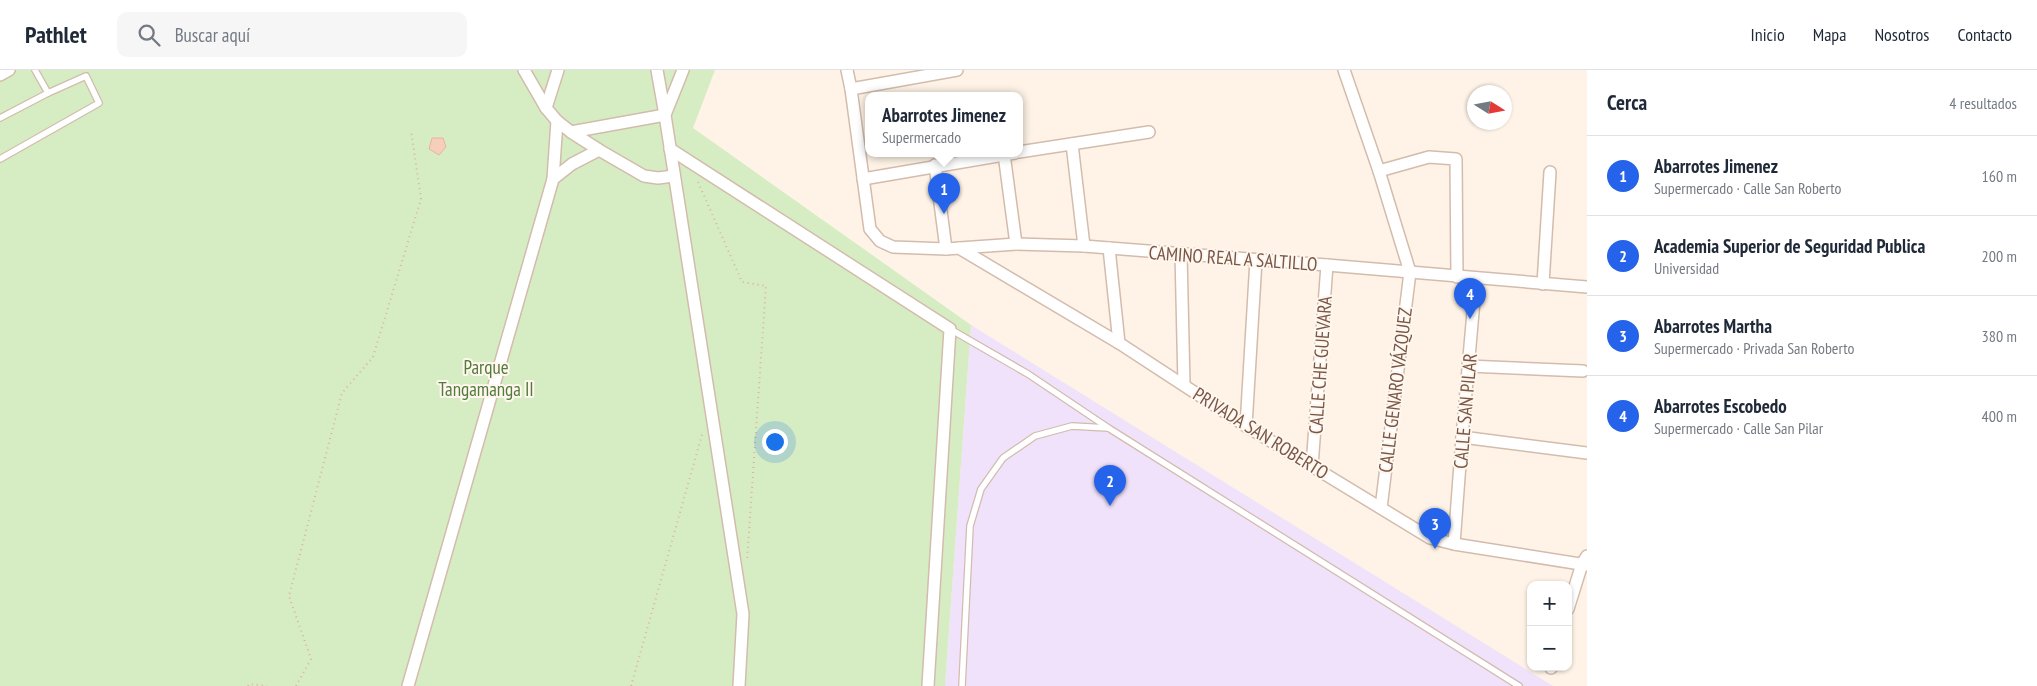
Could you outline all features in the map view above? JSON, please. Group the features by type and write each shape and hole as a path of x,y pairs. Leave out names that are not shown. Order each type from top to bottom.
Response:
{"street":[{"path":"0,75 10,70"},
{"path":"524,70 546,108 557,121 571,132 644,176 658,178 674,176"},
{"path":"546,108 558,70"},
{"path":"657,70 743,614 739,686"},
{"path":"665,115 683,70"},
{"path":"847,70 863,179 989,157"},
{"path":"851,89 957,70"},
{"path":"1344,70 1379,171 1410,272"},
{"path":"571,132 665,115"},
{"path":"408,686 554,179 557,121"},
{"path":"1023,151 1149,132"},
{"path":"1072,144 1084,246"},
{"path":"670,149 950,329 928,686"},
{"path":"554,179 572,164 599,150"},
{"path":"1009,157 1016,244"},
{"path":"1379,171 1429,157 1456,159 1457,277"},
{"path":"935,165 946,249"},
{"path":"1543,284 1550,172"},
{"name":"CAMINO REAL A SALTILLO","path":"863,179 870,229 880,241 893,247 946,249 1016,244 1084,246 1587,287"},
{"name":"PRIVADA SAN ROBERTO","path":"959,248 1119,343 1246,426 1430,538 1454,544 1585,562 1572,597"},
{"path":"1109,248 1119,343"},
{"path":"1180,253 1184,385"},
{"path":"1246,426 1256,260"},
{"name":"CALLE CHE GUEVARA","path":"1312,466 1327,265"},
{"name":"CALLE GENARO VÁZQUEZ","path":"1381,508 1410,272"},
{"name":"CALLE SAN PILAR","path":"1454,544 1476,278"},
{"path":"1468,366 1583,371"},
{"path":"1462,437 1587,453"}],"lane":[{"path":"35,70 48,93"},
{"path":"0,118 86,76 99,103 0,159"},
{"path":"950,329 1028,374 1110,429 1519,686"},
{"path":"962,686 970,526 981,489 1003,458 1035,436 1072,426 1110,429"}],"path":[{"path":"296,686 311,659 289,596 342,394 373,357 422,199 411,130"},
{"path":"697,179 742,282 766,286 746,565"},
{"path":"631,686 705,424"},
{"path":"248,686 249,684 267,686"}],"shaded area":[{"path":"971,325 1553,686 945,686"}],"green space":[{"name":"Parque Tangamanga II","path":"0,70 715,70 693,128 971,325 945,686 0,686"}],"building":[{"path":"432,138 443,138 446,147 439,155 429,149"}],"place":[{"name":"Abarrotes Jimenez","path":"944,214"},
{"name":"Abarrotes Escobedo","path":"1470,319"},
{"name":"Academia Superior de Seguridad Publica","path":"1110,506"},
{"name":"Abarrotes Martha","path":"1435,549"}]}
